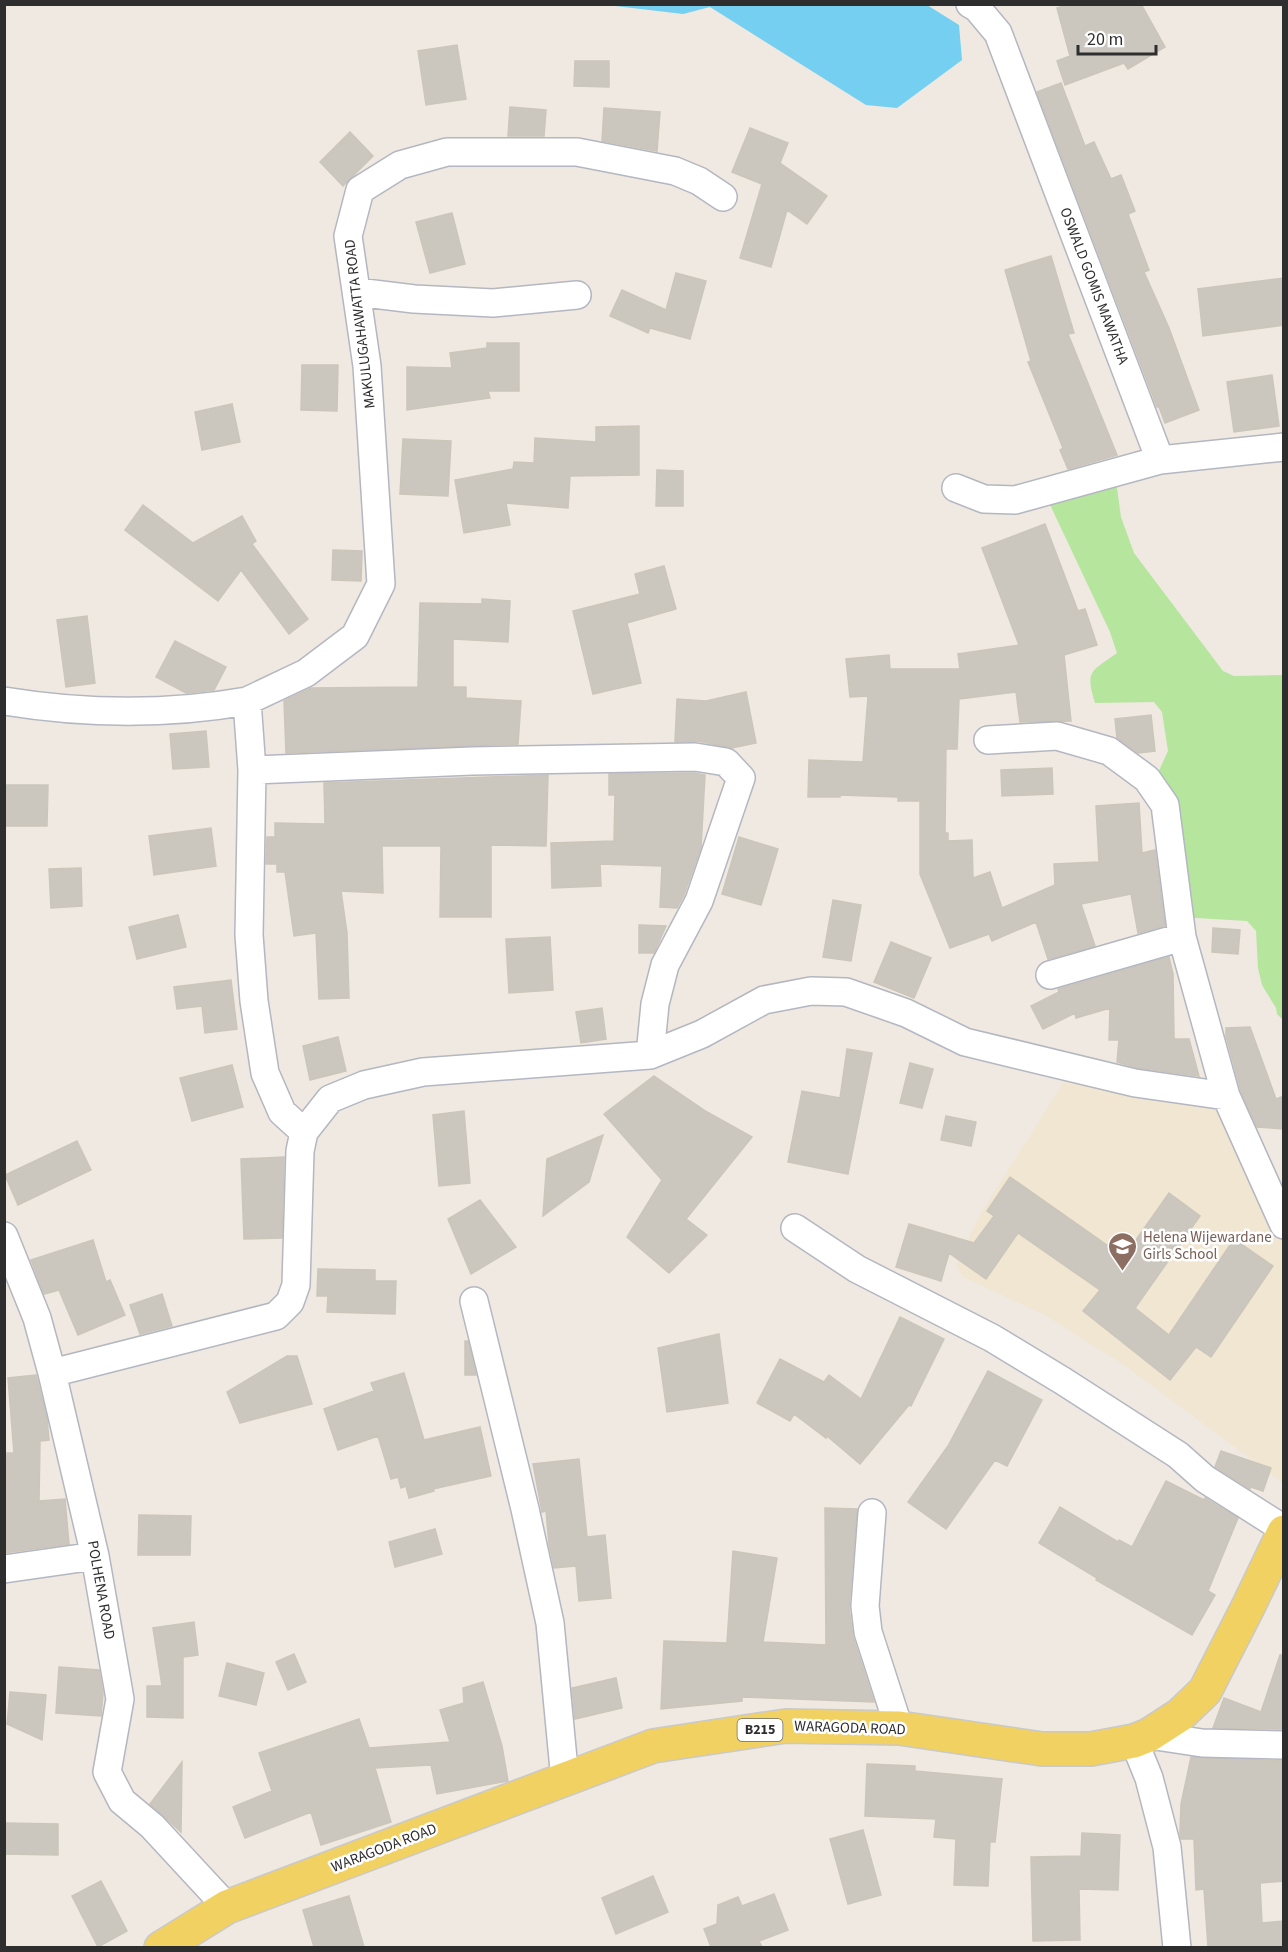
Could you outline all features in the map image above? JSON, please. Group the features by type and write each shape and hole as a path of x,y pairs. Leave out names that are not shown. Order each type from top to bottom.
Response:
{"main road":[{"name":"WARAGODA ROAD","path":"161,1947 227,1907 653,1746 786,1726 898,1728 1042,1749 1091,1749 1141,1738 1180,1715 1205,1691 1284,1531"}],"street":[{"name":"OSWALD GOMIS MAWATHA","path":"970,4 977,8 998,33 1160,460"},
{"path":"998,33 999,4"},
{"name":"MAKULUGAHAWATTA ROAD","path":"4,701 81,710 141,710 202,708 247,700 306,673 355,636 381,584 367,366 348,236 360,190 400,165 447,153 577,153 675,171 699,181 723,197"},
{"path":"357,292 414,299 493,303 577,294"},
{"path":"956,488 984,499 1015,500 1160,460 1284,447"},
{"path":"247,700 252,770 249,935 254,1001 265,1073 282,1112 304,1132"},
{"path":"988,740 1057,736 1109,751 1147,779 1165,806 1182,938 1226,1095 1284,1225"},
{"path":"252,770 484,761 695,758 726,762 741,778 699,901 665,965 655,1004 650,1055"},
{"path":"1050,975 1182,938"},
{"path":"52,1373 276,1316 290,1302 296,1285 300,1151 304,1132 330,1099 364,1084 423,1072 650,1055 702,1034 764,1000 812,991 846,992 906,1013 965,1042 1135,1083 1226,1095"},
{"path":"795,1228 857,1269 992,1338 1063,1381 1178,1455 1204,1479 1284,1531"},
{"name":"POLHENA ROAD","path":"4,1236 37,1318 96,1556 120,1699 107,1772 122,1801 152,1826 227,1907"},
{"path":"474,1300 550,1623 565,1780"},
{"path":"872,1513 865,1606 868,1632 898,1728"},
{"path":"4,1569 96,1556"},
{"path":"1177,1947 1167,1847 1141,1738 1202,1743 1284,1745"}],"shaded area":[{"name":"Helena Wijewardane Girls School","path":"1072,1069 1226,1096 1283,1225 1283,1483 1127,1367 1045,1315 963,1277 956,1266 978,1218"}],"green space":[{"path":"1115,473 1121,517 1134,553 1223,671 1234,676 1283,675 1283,1020 1277,1014 1276,1008 1262,985 1258,968 1256,931 1247,921 1179,917 1152,786 1168,751 1162,712 1154,702 1095,703 1091,684 1092,673 1117,653 1110,632 1044,492"}],"water":[{"path":"607,5 927,5 959,25 962,60 897,108 866,105 710,7 683,14"}],"building":[{"path":"1070,4 1141,4 1165,47 1128,69 1124,63 1065,85 1057,61 1070,56 1057,8"},
{"path":"457,45 466,99 426,105 418,51"},
{"path":"575,61 609,61 609,87 574,86"},
{"path":"1061,83 1085,146 1094,142 1111,179 1121,175 1135,211 1128,214 1149,270 1144,272 1169,328 1199,410 1165,423 1037,92"},
{"path":"510,107 546,110 544,136 508,136"},
{"path":"604,108 660,112 657,151 602,141"},
{"path":"750,128 788,143 780,163 827,196 807,224 787,210 771,267 740,258 762,184 732,172"},
{"path":"350,132 373,156 343,186 320,162"},
{"path":"452,213 465,264 430,273 416,222"},
{"path":"1051,256 1074,333 1068,334 1117,455 1068,469 1060,450 1063,448 1028,362 1031,361 1005,270"},
{"path":"676,273 706,281 690,339 650,328 648,333 610,316 622,290 666,310"},
{"path":"1284,278 1284,325 1203,336 1198,289"},
{"path":"487,343 519,343 519,391 488,391 490,398 407,410 407,367 452,368 450,353 487,348"},
{"path":"302,365 338,365 337,411 301,410"},
{"path":"1272,375 1279,426 1234,432 1227,382"},
{"path":"232,404 240,442 202,450 195,412"},
{"path":"639,426 639,475 570,476 568,508 506,503 510,525 464,533 455,480 513,469 514,462 534,463 535,438 596,442 596,427"},
{"path":"403,439 451,441 448,496 400,494"},
{"path":"657,470 683,471 683,506 656,506"},
{"path":"143,505 193,543 242,516 256,541 252,544 308,619 289,634 241,570 218,601 125,530"},
{"path":"1045,524 1078,611 1085,609 1097,645 1064,655 1071,721 1020,722 1016,692 959,699 957,749 946,749 945,833 948,833 948,841 972,840 973,878 990,872 1002,908 1055,885 1054,864 1099,862 1096,806 1139,803 1142,853 1155,850 1165,926 1138,933 1131,894 1081,904 1095,946 1048,959 1036,922 992,941 989,934 950,948 920,874 920,801 898,801 898,797 840,795 840,797 808,797 809,760 863,762 868,696 850,697 846,659 889,655 890,669 960,669 958,654 1019,645 982,548"},
{"path":"333,550 362,551 361,581 332,580"},
{"path":"664,566 676,609 627,623 641,683 593,694 573,611 640,594 635,574"},
{"path":"482,599 510,601 508,642 453,639 453,687 466,687 466,698 521,701 518,744 286,753 284,701 311,688 418,687 420,603 482,604"},
{"path":"87,616 95,683 66,687 57,620"},
{"path":"175,641 226,667 214,690 186,693 156,677"},
{"path":"746,692 756,743 732,748 698,741 675,742 677,699 706,701"},
{"path":"1151,715 1155,751 1138,753 1117,738 1115,719"},
{"path":"206,731 209,767 173,769 170,734"},
{"path":"1052,768 1053,794 1002,796 1001,770"},
{"path":"694,773 705,775 701,847 677,908 660,907 662,866 600,864 601,886 552,888 551,843 614,841 615,795 609,795 609,774"},
{"path":"548,775 546,846 491,845 491,917 440,917 441,846 382,846 383,893 341,891 347,933 349,998 319,999 316,933 294,936 285,872 277,872 277,864 266,864 267,837 275,837 275,823 325,824 324,783"},
{"path":"6,785 48,785 47,826 5,826"},
{"path":"211,828 216,866 154,875 149,836"},
{"path":"739,837 778,849 761,905 722,894"},
{"path":"81,868 82,906 51,908 49,869"},
{"path":"833,900 861,905 851,961 823,957"},
{"path":"178,915 186,947 137,959 129,927"},
{"path":"639,925 666,926 654,953 639,953"},
{"path":"1213,928 1240,930 1238,954 1212,952"},
{"path":"550,937 553,990 509,993 506,939"},
{"path":"891,942 931,958 914,998 874,982"},
{"path":"1169,957 1173,974 1174,1039 1189,1039 1199,1076 1138,1068 1117,1062 1119,1040 1109,1040 1110,1008 1076,1018 1075,1013 1043,1029 1031,1006 1059,992 1058,989"},
{"path":"231,980 237,1029 205,1033 202,1006 177,1009 174,987"},
{"path":"602,1008 606,1039 581,1043 576,1012"},
{"path":"1250,1027 1276,1099 1284,1096 1284,1129 1257,1127 1241,1091 1226,1036 1226,1028"},
{"path":"338,1037 346,1071 310,1080 303,1046"},
{"path":"847,1049 872,1053 848,1174 788,1162 802,1091 840,1098"},
{"path":"910,1063 933,1069 922,1108 900,1103"},
{"path":"232,1065 243,1107 192,1121 180,1078"},
{"path":"654,1076 707,1112 752,1137 686,1219 707,1235 669,1273 627,1237 662,1180 604,1114"},
{"path":"464,1111 470,1183 439,1186 433,1115"},
{"path":"946,1116 976,1122 971,1146 941,1140"},
{"path":"603,1135 589,1182 543,1216 547,1159"},
{"path":"77,1141 91,1170 18,1205 5,1175"},
{"path":"284,1157 282,1238 244,1239 241,1159"},
{"path":"1010,1177 1124,1257 1169,1193 1200,1216 1135,1308 1169,1335 1234,1239 1273,1266 1211,1357 1196,1347 1170,1380 1083,1311 1100,1290 1018,1233 986,1279 949,1253 941,1281 896,1267 909,1224 974,1243 994,1216 987,1211"},
{"path":"480,1200 516,1247 471,1274 448,1219"},
{"path":"93,1240 106,1282 110,1280 125,1315 78,1335 59,1290 44,1294 31,1260"},
{"path":"318,1269 375,1270 375,1281 396,1281 395,1314 327,1312 328,1296 317,1296"},
{"path":"162,1294 172,1326 140,1334 130,1305"},
{"path":"900,1317 944,1339 911,1406 909,1405 860,1464 827,1436 826,1438 794,1414 790,1421 757,1403 780,1359 824,1382 829,1375 861,1399"},
{"path":"719,1334 728,1403 667,1412 658,1348"},
{"path":"465,1341 468,1341 476,1375 465,1375"},
{"path":"287,1356 297,1356 312,1404 240,1423 227,1392"},
{"path":"988,1371 1042,1400 1007,1466 995,1460 946,1529 908,1502 948,1446"},
{"path":"404,1373 424,1440 480,1427 491,1476 433,1489 434,1491 409,1498 406,1486 401,1488 398,1477 391,1479 378,1436 338,1450 324,1409 374,1391 371,1383"},
{"path":"36,1375 47,1419 49,1440 40,1441 39,1501 65,1499 69,1544 4,1553 7,1453 14,1453 8,1378"},
{"path":"1221,1451 1271,1468 1263,1491 1251,1487 1250,1489 1215,1467"},
{"path":"579,1459 587,1537 605,1535 611,1598 579,1601 576,1566 554,1568 546,1511 542,1512 533,1464"},
{"path":"1166,1481 1204,1500 1205,1498 1238,1518 1208,1591 1215,1595 1192,1635 1096,1580 1097,1578 1039,1543 1060,1507 1118,1542 1119,1540 1132,1547"},
{"path":"825,1508 857,1509 849,1608 853,1637 874,1702 742,1697 742,1701 661,1709 664,1641 727,1643 733,1551 777,1558 763,1642 826,1645"},
{"path":"139,1515 191,1516 190,1555 138,1555"},
{"path":"435,1529 442,1554 395,1567 389,1542"},
{"path":"194,1622 198,1655 183,1657 183,1718 147,1717 147,1686 162,1686 153,1628"},
{"path":"294,1654 306,1682 288,1690 276,1662"},
{"path":"1280,1655 1284,1655 1284,1729 1213,1728 1224,1698 1261,1712"},
{"path":"227,1663 264,1673 256,1705 219,1696"},
{"path":"59,1667 99,1670 103,1694 101,1716 56,1713"},
{"path":"616,1678 622,1708 575,1719 572,1688"},
{"path":"483,1682 502,1746 508,1781 437,1794 431,1765 375,1768 391,1822 321,1845 311,1812 245,1838 233,1807 272,1791 259,1753 359,1719 369,1748 450,1742 440,1710 464,1703 463,1688"},
{"path":"10,1692 46,1695 42,1740 7,1724"},
{"path":"1191,1757 1284,1761 1284,1881 1260,1883 1262,1923 1284,1921 1284,1947 1208,1947 1204,1889 1196,1890 1194,1839 1181,1839 1180,1833 1181,1804"},
{"path":"182,1762 181,1832 150,1804"},
{"path":"867,1764 915,1766 915,1771 1002,1779 995,1842 990,1842 988,1886 954,1885 956,1839 934,1837 936,1819 865,1816"},
{"path":"4,1823 58,1824 58,1855 4,1854"},
{"path":"863,1830 881,1895 848,1904 830,1839"},
{"path":"1082,1833 1120,1835 1118,1890 1079,1889 1080,1940 1033,1941 1031,1857 1081,1856"},
{"path":"653,1876 668,1912 616,1934 602,1898"},
{"path":"101,1881 127,1931 98,1947 72,1896"},
{"path":"774,1894 788,1930 759,1941 762,1947 711,1947 704,1929 717,1924 718,1905 738,1897 742,1906"},
{"path":"349,1896 364,1947 314,1947 303,1910"}],"place":[{"name":"Helena Wijewardane Girls School","path":"1122,1272"}]}
